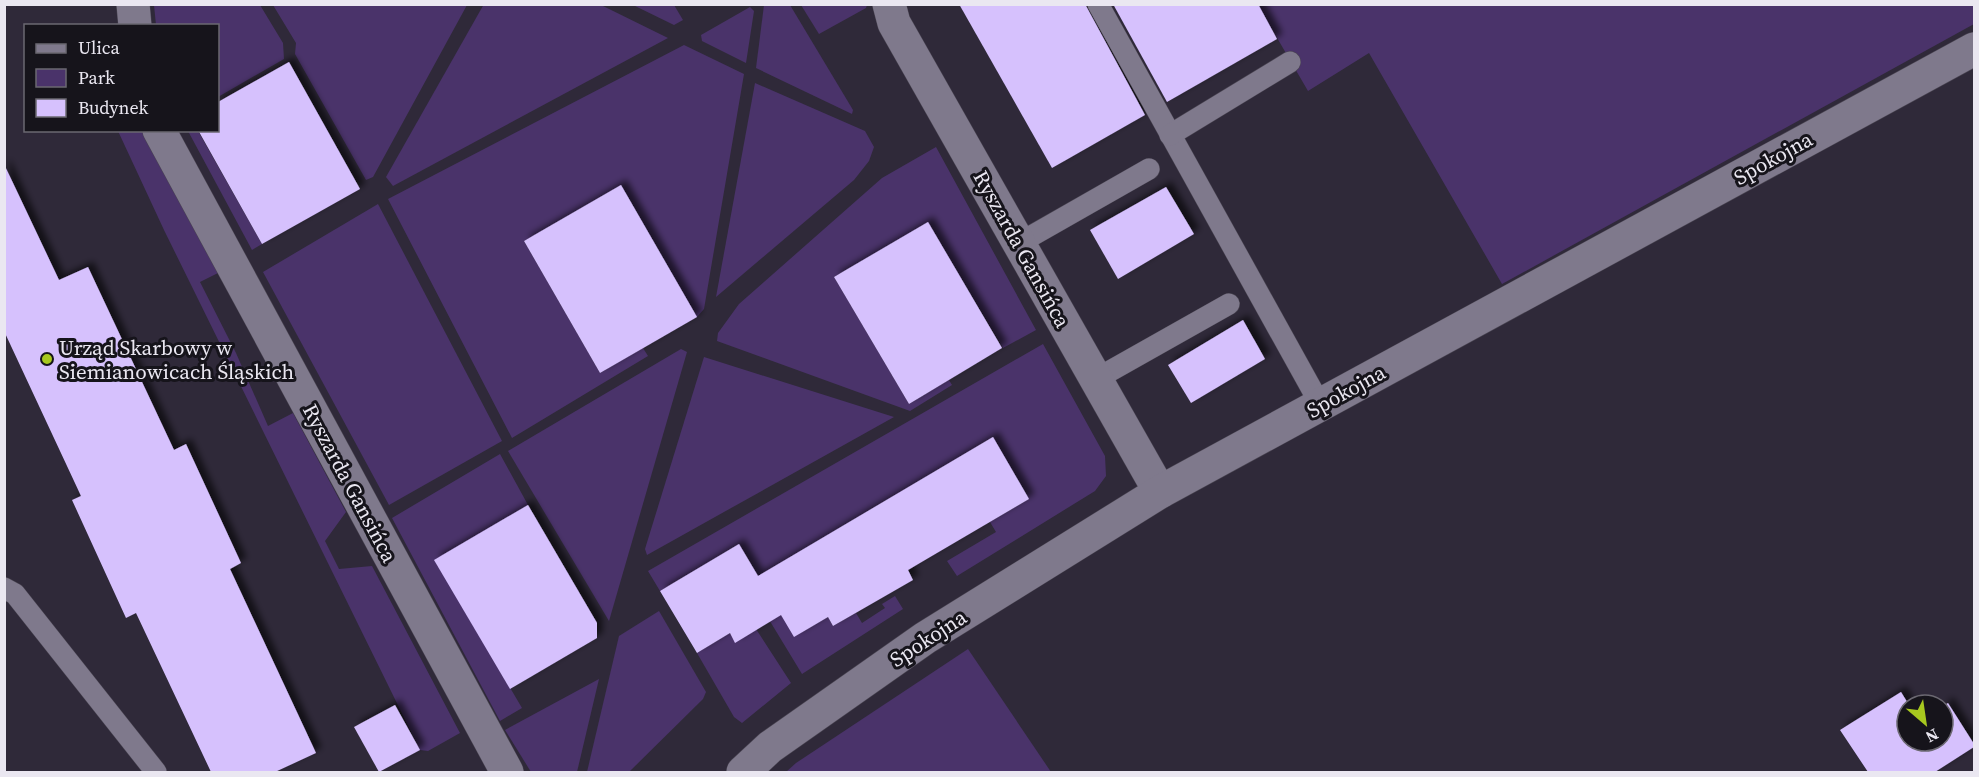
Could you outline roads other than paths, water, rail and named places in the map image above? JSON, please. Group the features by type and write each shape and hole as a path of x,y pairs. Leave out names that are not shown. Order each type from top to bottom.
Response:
{"street":[{"path":"133,4 135,24"},
{"name":"Ryszarda Gansińca","path":"889,4 894,23 1160,492"},
{"name":"Spokojna","path":"742,772 770,747 925,638 1160,492 1974,49"},
{"name":"Ryszarda Gansińca","path":"160,132 507,772"}],"lane":[{"path":"1098,4 1320,404"},
{"path":"1170,135 1290,62"},
{"path":"1020,243 1149,169"},
{"path":"1096,379 1229,304"},
{"path":"4,588 15,594 156,772"}],"place":[{"name":"Urząd Skarbowy w Siemianowicach Śląskich","path":"47,359"}]}
